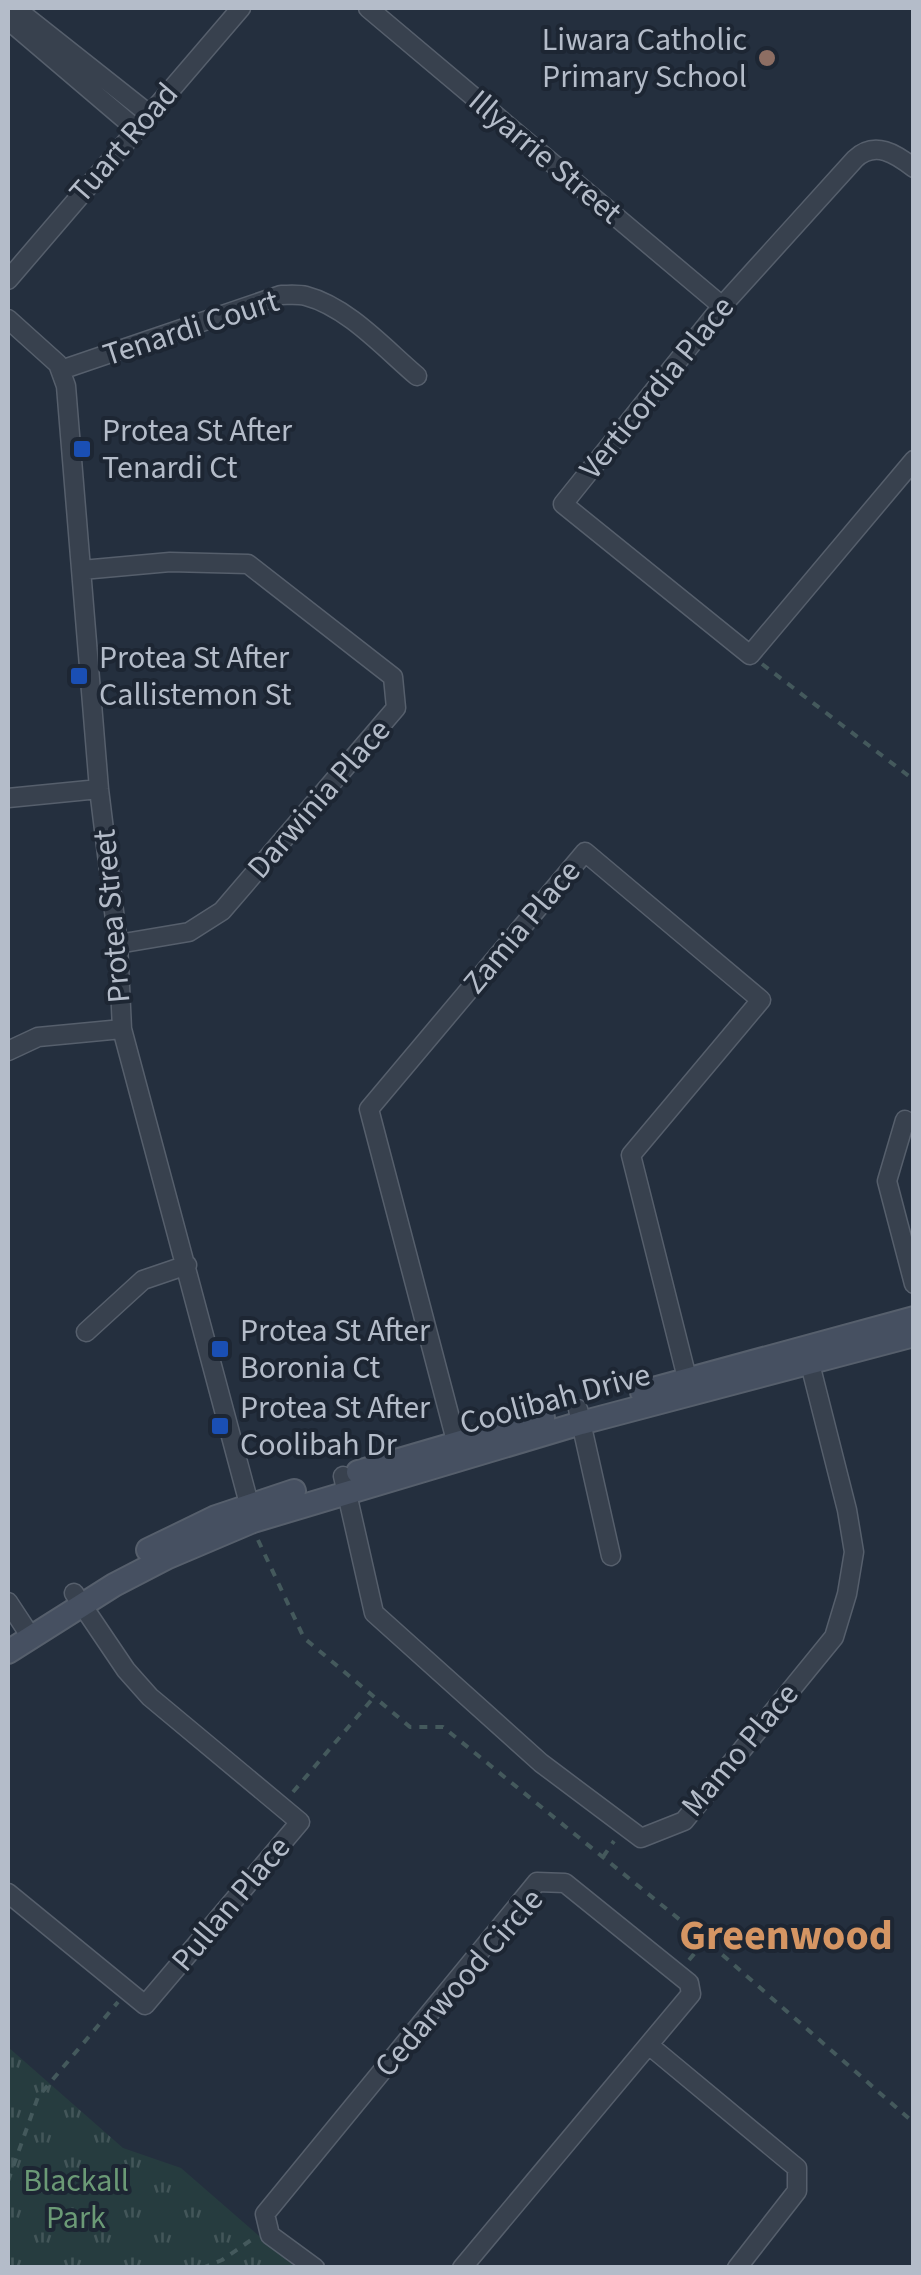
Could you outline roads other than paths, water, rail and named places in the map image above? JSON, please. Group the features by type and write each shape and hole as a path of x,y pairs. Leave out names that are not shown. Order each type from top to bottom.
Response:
{"main road":[{"name":"Coolibah Drive","path":"8,1652 20,1632 252,1512 459,1450 808,1354 914,1318"},
{"name":"Coolibah Drive","path":"808,1354 914,1335"}],"street":[{"path":"15,8 149,114"},
{"name":"Tuart Road","path":"8,280 241,8"},
{"name":"Illyarrie Street","path":"368,8 722,306"},
{"path":"8,20 136,129"},
{"name":"Verticordia Place","path":"914,168 893,152 873,150 854,158 722,306 563,504 750,655 914,460"},
{"name":"Tenardi Court","path":"61,370 281,295 306,296 338,313 418,376"},
{"path":"8,319 61,370"},
{"name":"Protea Street","path":"61,370 66,386 99,789 118,944 122,1029 252,1512"},
{"name":"Darwinia Place","path":"82,570 170,562 248,564 393,677 396,708 222,910 189,932 118,944"},
{"path":"8,798 99,789"},
{"name":"Zamia Place","path":"459,1450 369,1110 585,852 761,1000 631,1155 689,1387"},
{"path":"8,1051 38,1037 122,1029"},
{"path":"905,1120 887,1181 914,1284"},
{"path":"86,1332 143,1280 187,1265"},
{"name":"Mamo Place","path":"345,1483 374,1612 541,1764 641,1838 684,1821 834,1637 854,1552 808,1354"},
{"path":"580,1416 611,1556"},
{"name":"Pullan Place","path":"8,1893 146,2005 300,1822 150,1697 126,1670 78,1599"},
{"path":"8,1602 20,1632"},
{"name":"Cedarwood Circle","path":"316,2268 270,2235 265,2214 537,1882 565,1883 689,1983 691,1994 650,2046"},
{"path":"470,2265 650,2046 797,2168 798,2191 737,2268"}],"place":[{"name":"Liwara Catholic Primary School","path":"767,58"},
{"name":"Protea St After Tenardi Ct","path":"82,449"},
{"name":"Protea St After Callistemon St","path":"79,676"},
{"name":"Protea St After Boronia Ct","path":"220,1349"},
{"name":"Protea St After Coolibah Dr","path":"220,1426"}],"district":[{"name":"Greenwood","path":"786,1936"}],"park label":[{"name":"Blackall Park","path":"76,2200"}]}
